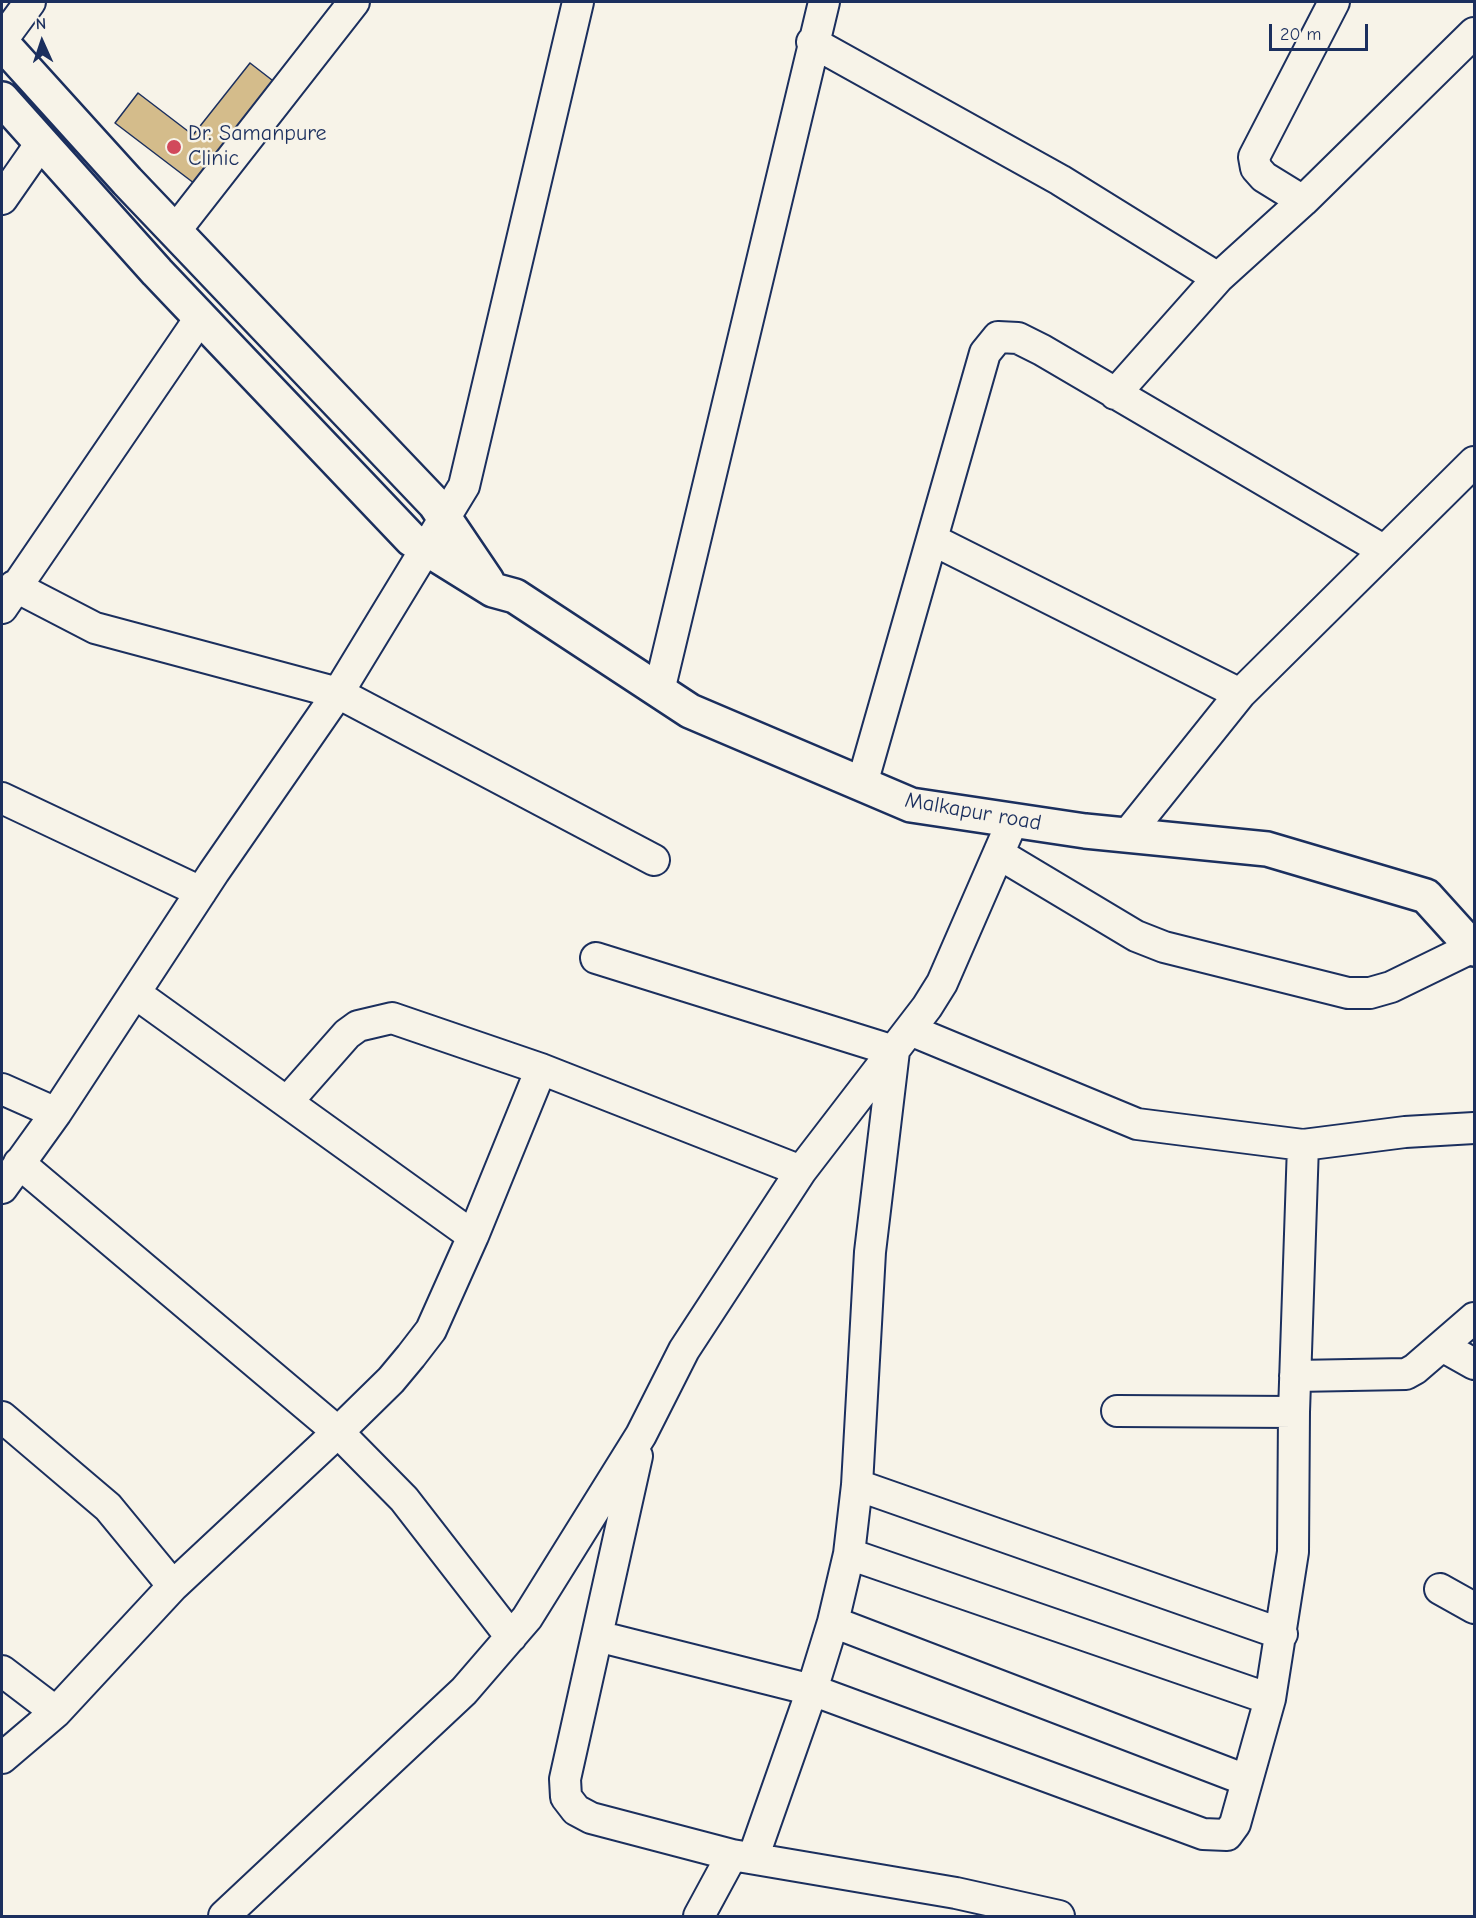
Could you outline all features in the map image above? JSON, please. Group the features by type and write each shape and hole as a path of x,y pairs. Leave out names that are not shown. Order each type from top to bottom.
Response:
{"street":[{"path":"30,2 2,42 175,231 446,517 493,590"},
{"path":"175,231 354,2"},
{"path":"2,1188 56,1113 201,892 338,693 464,486 470,470 578,2"},
{"path":"659,691 812,42 824,2"},
{"path":"1303,201 1264,177 1256,168 1254,157 1334,2"},
{"path":"1115,394 1218,278 1303,201 1474,33"},
{"path":"812,42 1060,180 1218,278"},
{"name":"Malkapur road","path":"2,99 200,318 411,538 493,590 515,596 690,711 911,805 1127,836 1267,849 1426,896 1474,948"},
{"path":"2,199 41,143"},
{"path":"200,318 8,597 95,628 338,693 654,860"},
{"path":"862,784 985,352 998,338 1018,338 1042,350 1383,550"},
{"path":"1127,836 1240,694 1474,462"},
{"path":"933,540 1240,694"},
{"path":"2,798 201,892"},
{"path":"224,1917 464,1691 527,1618 641,1435 684,1350 801,1172 902,1040 942,983 1013,820"},
{"path":"999,854 1136,936 1164,947 1348,993 1370,993 1391,987 1474,948"},
{"path":"596,958 902,1040 1137,1124 1303,1145 1405,1132 1474,1128"},
{"path":"135,993 473,1236"},
{"path":"287,1102 347,1034 358,1026 392,1018 541,1069 801,1172"},
{"path":"699,1917 742,1857 812,1690 833,1622 849,1554 857,1485 870,1252 902,1040"},
{"path":"2,1758 56,1712 173,1586 391,1380 431,1330 473,1236 541,1069"},
{"path":"2,1089 56,1113"},
{"path":"597,1636 812,1690 1203,1834 1227,1835 1234,1824 1270,1699 1282,1634 1295,1530 1294,1412 1303,1145"},
{"path":"20,1163 338,1432 404,1498 511,1637"},
{"path":"1295,1376 1406,1374 1415,1369 1474,1318"},
{"path":"1442,1346 1474,1364"},
{"path":"1117,1412 1294,1412"},
{"path":"2,1417 108,1507 173,1586"},
{"path":"641,1435 565,1779 566,1797 576,1810 591,1818 742,1857 950,1905 1059,1917"},
{"path":"857,1485 1282,1634"},
{"path":"849,1554 1270,1699"},
{"path":"1440,1589 1474,1608"},
{"path":"833,1622 1246,1780"},
{"path":"2,1671 56,1712"}],"building":[{"path":"250,63 281,87 203,190 115,123 138,93 193,135"}],"place":[{"name":"Dr. Samanpure Clinic","path":"174,147"}]}
